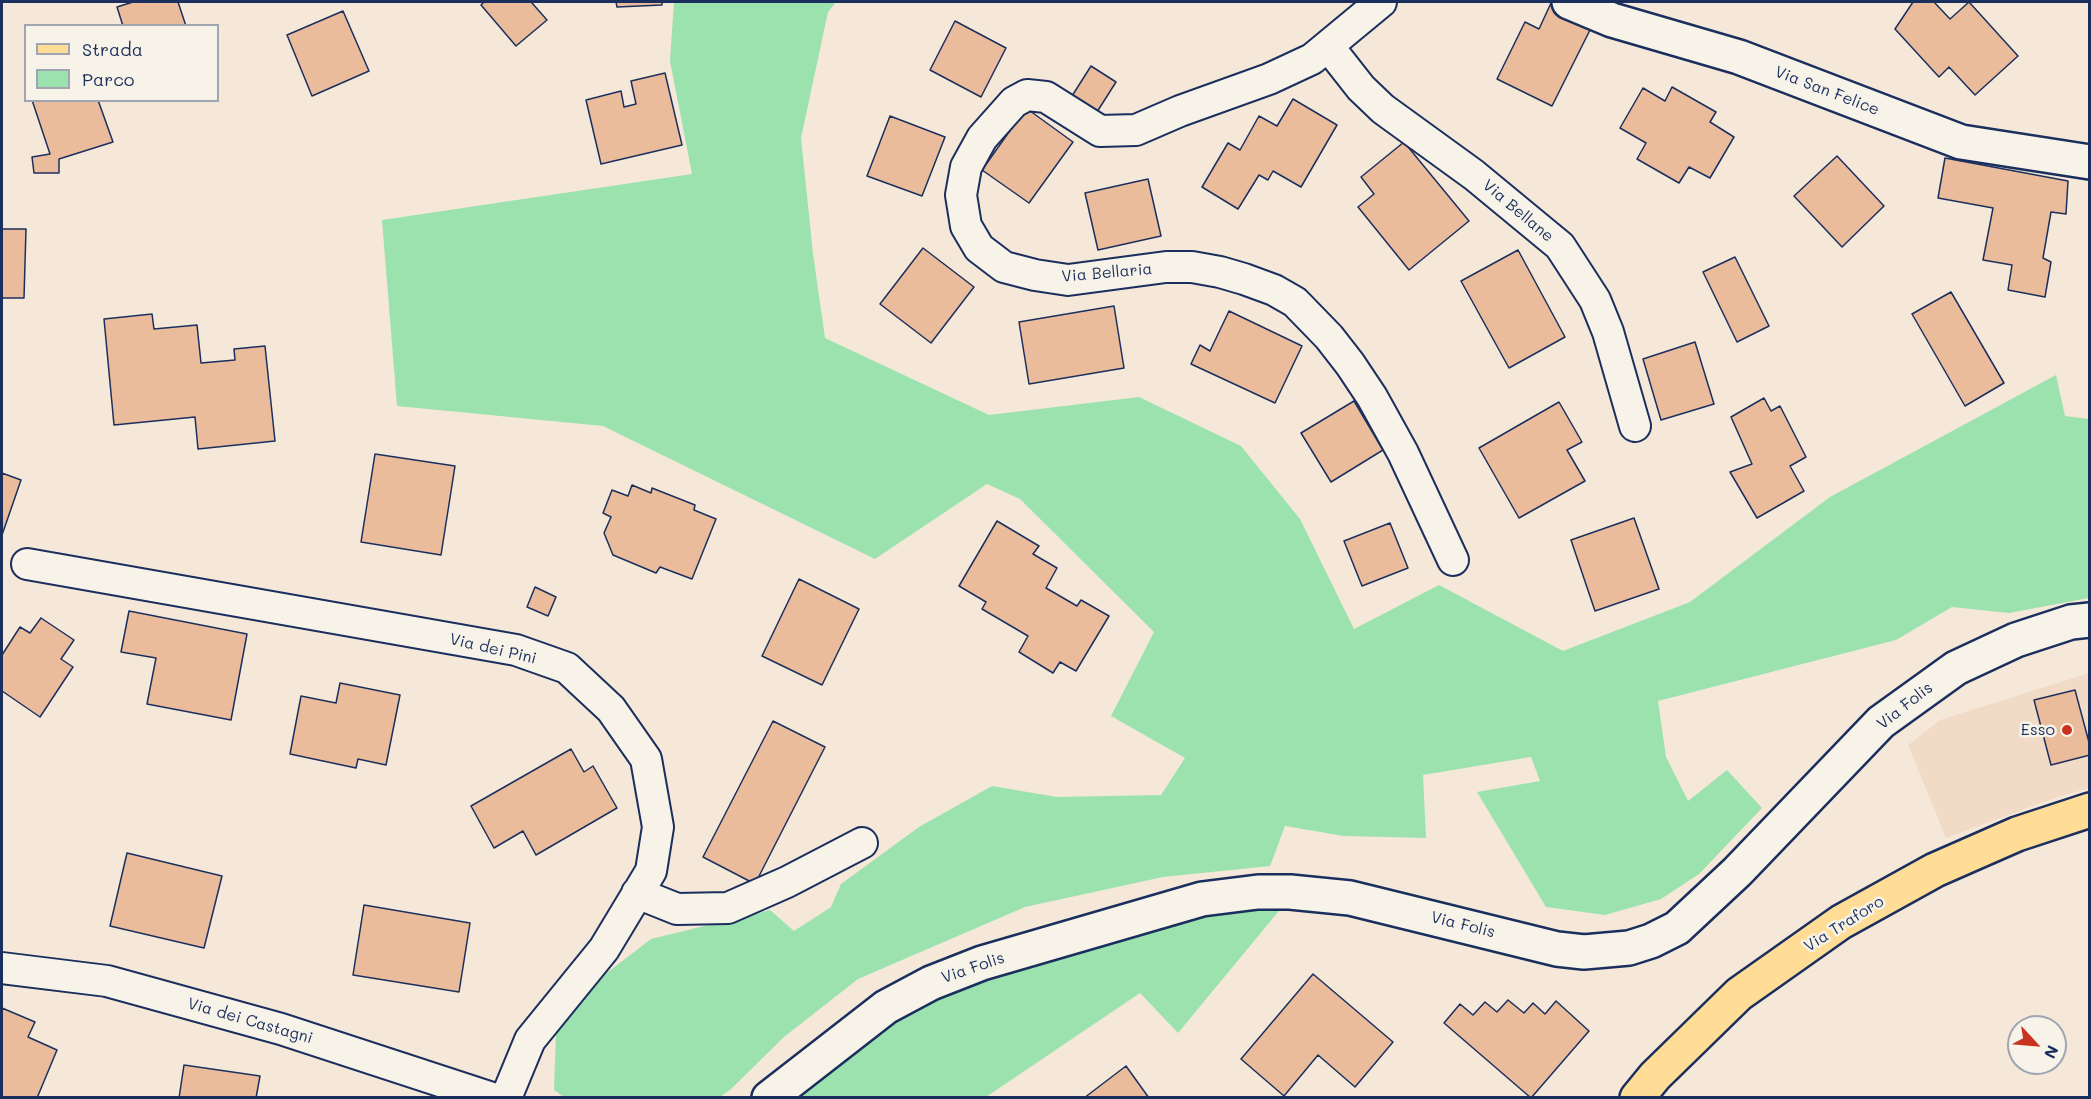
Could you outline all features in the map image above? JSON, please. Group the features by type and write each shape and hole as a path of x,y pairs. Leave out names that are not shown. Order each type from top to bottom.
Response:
{"main road":[{"name":"Via Traforo","path":"1637,1098 1655,1076 1739,994 1841,922 1935,870 2017,834 2090,810"}],"street":[{"name":"Via Bellaria","path":"1381,2 1312,59 1269,79 1180,111 1136,130 1100,131 1046,98 1027,95 1014,102 982,138 966,167 961,195 966,226 979,248 1004,267 1035,275 1068,279 1166,267 1192,267 1244,279 1274,290 1294,302 1329,337 1372,397 1403,453 1453,560"},
{"name":"Via San Felice","path":"1569,2 1612,20 1739,57 1961,142 2090,162"},
{"name":"Via Bellane","path":"1328,46 1361,88 1383,109 1474,175 1560,246 1595,300 1604,321 1624,382 1635,426"},
{"name":"Via dei Pini","path":"27,564 516,650 567,668 611,708 646,759 658,827 651,871 604,949 530,1040 506,1098"},
{"name":"Via Folis","path":"769,1098 886,1007 931,983 982,963 1212,898 1258,892 1290,892 1350,898 1557,949 1584,952 1629,948 1651,941 1677,928 1737,872 1881,722 1956,668 2016,640 2071,622 2090,620"},
{"path":"637,893 677,909 728,908 788,882 862,843"},
{"name":"Via dei Castagni","path":"2,968 107,981 281,1029 492,1098"}],"shaded area":[{"path":"2089,673 2089,788 2049,800 1946,838 1908,745 1940,720"}],"green space":[{"path":"674,2 836,2 828,12 801,138 813,254 825,338 989,415 1139,397 1241,446 1300,519 1354,629 1439,585 1563,651 1690,602 1830,497 2056,375 2065,416 2089,419 2089,598 2009,613 1952,607 1896,640 1658,701 1666,757 1688,801 1727,770 1762,808 1699,874 1661,899 1605,915 1546,907 1477,792 1540,781 1531,757 1423,775 1426,838 1344,836 1285,826 1270,866 1163,877 1025,907 858,979 784,1037 720,1097 564,1097 554,1090 556,1033 600,978 651,939 770,910 794,931 831,907 841,884 919,827 992,786 1057,797 1161,795 1185,758 1111,716 1154,632 1020,499 987,484 875,559 603,426 397,406 382,220 692,174 670,61"},
{"path":"1288,900 1178,1033 1140,993 986,1097 797,1098 883,1025 950,992 1091,945 1211,909"}],"building":[{"path":"133,2 178,2 185,24 122,24 117,7"},
{"path":"484,2 534,2 532,3 547,20 516,46 481,5"},
{"path":"616,2 662,2 662,5 617,7"},
{"path":"1913,2 1934,2 1950,19 1969,2 2018,56 1975,95 1949,67 1939,77 1895,29"},
{"path":"1551,3 1593,24 1552,106 1497,79 1525,22 1539,29"},
{"path":"343,11 369,71 312,96 287,35"},
{"path":"955,21 1006,48 981,97 930,70"},
{"path":"1091,66 1116,82 1097,112 1072,96"},
{"path":"665,73 682,145 601,164 586,100 621,91 624,107 636,104 631,81"},
{"path":"1672,87 1716,112 1710,122 1734,137 1710,178 1689,167 1679,183 1637,159 1646,143 1620,128 1643,88 1665,101"},
{"path":"1293,99 1337,125 1301,187 1273,171 1268,180 1259,175 1238,209 1202,187 1228,143 1240,150 1259,116 1277,126"},
{"path":"33,102 99,102 113,142 59,159 59,173 34,173 32,157 50,154"},
{"path":"1026,108 1073,142 1029,203 982,170"},
{"path":"890,116 945,137 922,196 867,176"},
{"path":"1404,142 1469,221 1409,270 1358,207 1374,194 1361,177"},
{"path":"1837,156 1884,206 1842,247 1794,196"},
{"path":"1945,158 2068,181 2066,214 2051,212 2043,258 2051,262 2045,297 2008,290 2012,265 1983,260 1993,208 1938,198"},
{"path":"1148,179 1161,236 1098,250 1085,193"},
{"path":"2,229 26,229 24,298 2,298"},
{"path":"923,248 974,287 931,343 880,304"},
{"path":"1518,250 1565,337 1509,368 1461,281"},
{"path":"1735,257 1769,326 1737,342 1703,272"},
{"path":"1951,292 2004,383 1965,406 1912,314"},
{"path":"1114,306 1124,368 1029,384 1019,322"},
{"path":"1229,311 1302,346 1275,403 1191,364 1200,345 1210,351"},
{"path":"152,314 154,329 197,325 201,363 235,360 234,349 265,346 275,441 198,449 195,417 114,425 104,319"},
{"path":"1695,342 1714,404 1661,420 1643,359"},
{"path":"1764,398 1771,411 1780,406 1806,457 1790,466 1804,491 1757,518 1730,472 1752,464 1731,417"},
{"path":"1354,401 1383,450 1331,482 1301,433"},
{"path":"1559,402 1582,442 1567,450 1585,481 1519,518 1479,448"},
{"path":"375,454 455,466 441,555 361,542"},
{"path":"2,473 21,480 2,535"},
{"path":"632,485 651,493 652,488 695,505 694,510 716,519 692,579 660,567 656,573 613,555 604,533 611,517 603,513 612,490 628,496"},
{"path":"1634,518 1659,589 1595,611 1571,540"},
{"path":"997,521 1039,546 1033,554 1057,568 1046,588 1077,606 1081,600 1109,616 1076,671 1060,662 1053,673 1019,652 1028,636 982,609 986,602 959,586"},
{"path":"1390,523 1408,568 1362,586 1344,541"},
{"path":"799,579 859,609 822,685 762,656"},
{"path":"535,587 556,597 548,616 527,607"},
{"path":"129,611 247,634 231,720 147,704 156,658 121,652"},
{"path":"41,618 74,640 61,659 73,667 40,717 2,691 2,655 20,627 30,633"},
{"path":"340,683 400,695 386,765 358,759 356,768 290,754 301,696 336,703"},
{"path":"2075,690 2090,746 2090,755 2051,765 2034,700"},
{"path":"773,721 825,747 755,884 703,857"},
{"path":"571,749 584,772 593,766 617,808 536,855 523,831 494,848 471,806"},
{"path":"127,853 222,876 204,948 110,926"},
{"path":"364,905 470,923 459,992 353,975"},
{"path":"1313,974 1393,1042 1355,1087 1318,1055 1284,1096 1241,1059"},
{"path":"1508,1000 1524,1013 1533,1003 1545,1014 1556,1001 1589,1031 1531,1098 1444,1023 1460,1004 1473,1015 1485,1002 1497,1012"},
{"path":"2,1008 35,1022 28,1037 57,1050 37,1098 2,1098"},
{"path":"184,1065 260,1076 256,1098 179,1098"},
{"path":"1126,1066 1149,1098 1084,1098"}],"place":[{"name":"Esso","path":"2067,730"}]}
